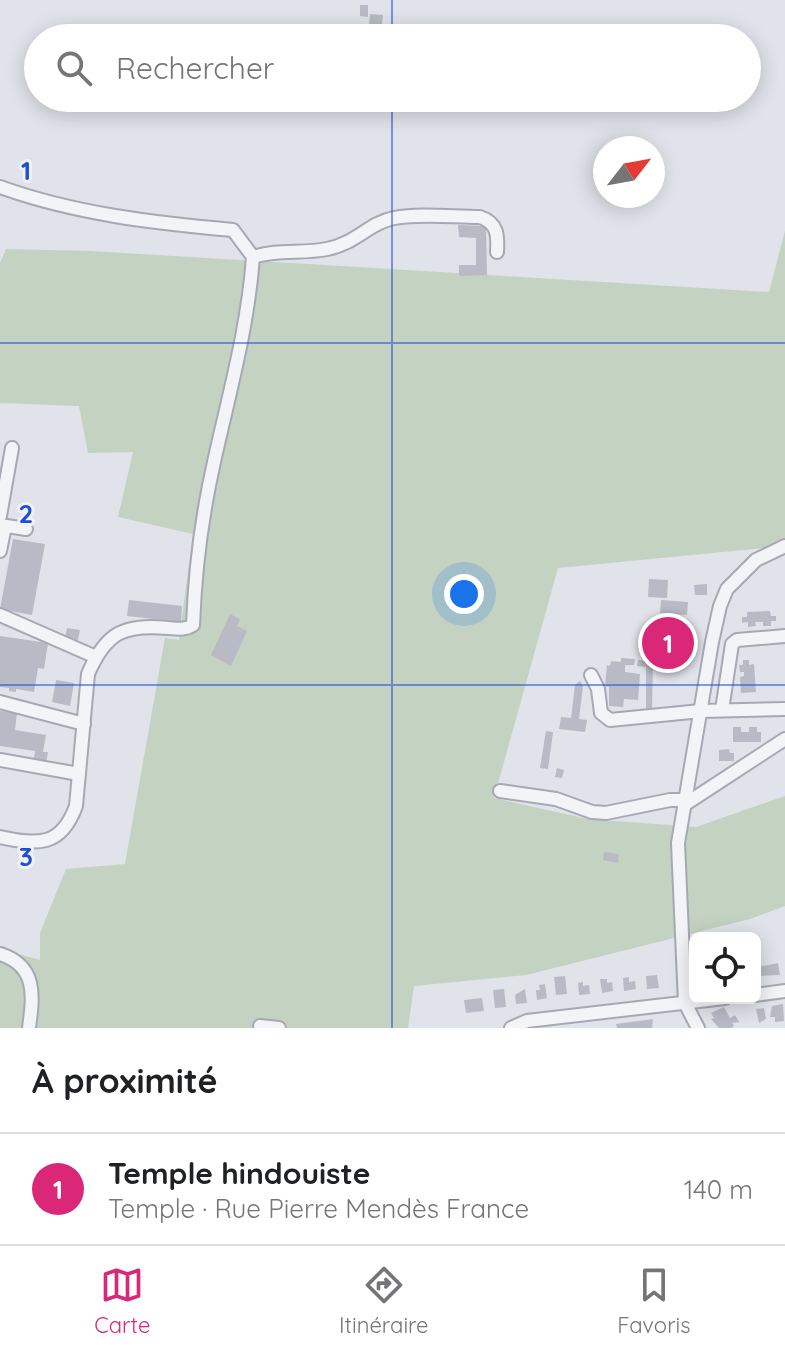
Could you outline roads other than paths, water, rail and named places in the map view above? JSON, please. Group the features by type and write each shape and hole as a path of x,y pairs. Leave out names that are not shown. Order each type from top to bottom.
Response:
{"street":[{"path":"0,187 36,200 88,212 148,222 233,230 253,257 240,345 204,519 195,580 193,625 185,629 140,625 120,632 96,657 88,674 76,806 63,832 54,839 42,841 24,842 0,837"},
{"path":"253,257 268,252 326,250 351,242 372,227 393,218 429,217 480,217 488,220 495,226 497,252"},
{"path":"0,551 12,448"},
{"path":"2,523 26,529"},
{"path":"698,1028 685,1003 678,843 712,642 727,589 756,560 785,546"},
{"path":"0,615 96,657"},
{"path":"722,710 732,644 737,640 785,636"},
{"path":"591,675 598,689 601,713 610,720 701,711 785,709"},
{"path":"0,702 84,724"},
{"path":"500,791 556,799 592,812 606,813 670,800 684,802 785,739"},
{"path":"0,760 79,774"},
{"path":"0,954 16,961 30,981 33,994 29,1028"},
{"path":"761,994 785,991"},
{"path":"511,1028 527,1021 689,1002"},
{"path":"260,1026 279,1028"}],"place":[{"name":"Temple hindouiste","path":"668,643"}]}
